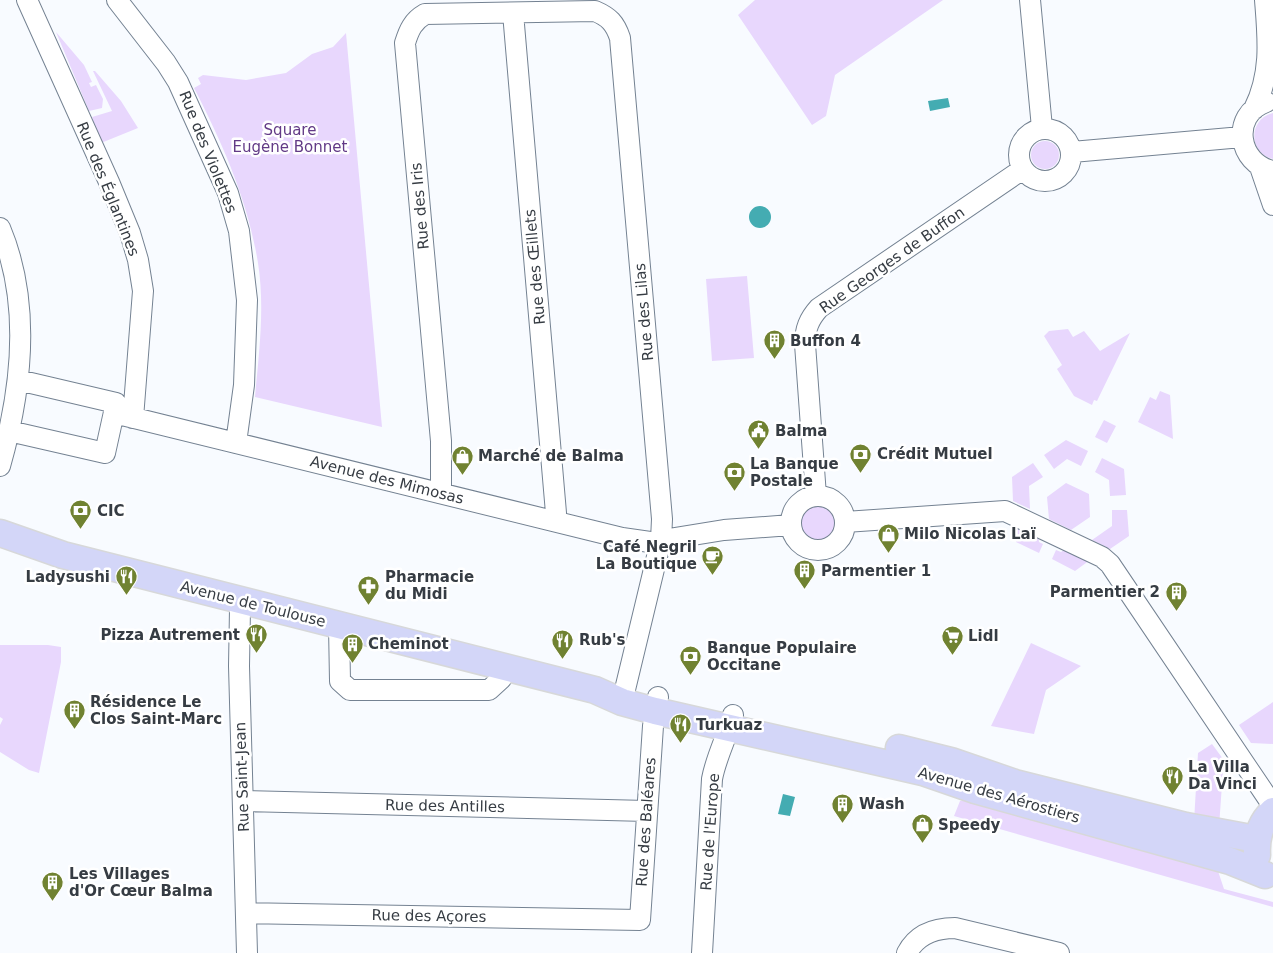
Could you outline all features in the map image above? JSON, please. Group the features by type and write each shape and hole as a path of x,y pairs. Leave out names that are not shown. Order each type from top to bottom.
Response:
{"main road":[{"name":"Avenue de Toulouse","path":"0,533 63,556 595,690 624,695 731,721"},
{"name":"Avenue des Aérostiers","path":"731,721 845,736 922,753 1034,788 1186,826 1256,839"},
{"name":"Avenue des Aérostiers","path":"731,721 923,772 975,790 1230,861 1269,878"},
{"path":"1269,878 1258,858 1256,839 1262,825 1273,811"}],"street":[{"name":"Rue des Églantines","path":"9,431 105,453 124,416 143,291 138,260 130,233 27,0"},
{"name":"Rue des Violettes","path":"117,0 178,82 228,193 239,231 247,300 244,384 236,443"},
{"path":"1030,0 1042,128"},
{"path":"1265,0 1268,64 1262,94 1243,124 1242,137 1247,154 1266,169 1273,205"},
{"name":"Rue des Lilas","path":"514,13 595,11 607,16 616,26 620,38 661,503 661,540 624,695"},
{"name":"Rue des Iris","path":"439,493 441,485 439,418 405,43 409,30 416,19 425,14 514,13"},
{"name":"Rue des Œillets","path":"514,13 549,422 556,513 554,521"},
{"path":"1254,108 1273,101"},
{"path":"1042,128 1056,130 1062,134 1067,139 1072,152 1072,160 1065,172 1052,180 1036,180 1022,169 1018,155 1023,140 1034,130 1042,128"},
{"path":"1072,152 1242,137"},
{"name":"Rue Georges de Buffon","path":"816,496 805,344 805,333 812,316 819,308 1022,169"},
{"path":"0,228 13,262 19,291 17,394 0,466"},
{"path":"18,380 116,403 124,416"},
{"name":"Avenue des Mimosas","path":"124,416 622,538 650,542 724,530 791,525"},
{"path":"816,496 824,497 839,506 846,522 843,535 839,541 828,549 821,551 804,547 797,541 791,525 792,515 797,506 806,499 816,496"},
{"path":"846,522 1005,511 1102,557 1110,564 1273,806"},
{"name":"Rue Saint-Jean","path":"242,601 240,609 239,666 247,953"},
{"path":"339,626 340,681 350,690 489,690 501,679 505,667"},
{"name":"Rue des Baléares","path":"612,920 640,920 647,811 657,704"},
{"name":"Rue de l'Europe","path":"702,953 712,779 714,764 731,721"},
{"name":"Rue des Antilles","path":"243,801 647,811"},
{"name":"Rue des Açores","path":"246,913 612,920"},
{"path":"907,953 917,939 928,932 942,928 955,928 1058,953"}],"green space":[{"path":"755,0 943,0 835,75 826,116 812,125 738,15"},
{"path":"56,32 84,65 92,82 89,83 91,87 96,85 103,99 102,108 89,111"},
{"name":"Square Eugène Bonnet","path":"346,33 382,427 255,397 261,330 261,296 254,240 233,173 215,130 194,88 201,84 198,78 203,75 246,80 286,73 312,54 333,47"},
{"path":"93,71 121,101 138,128 101,143 92,117 112,111"},
{"path":"1273,113 1273,159 1265,156 1259,150 1254,136 1259,122 1265,116"},
{"path":"1045,141 1055,145 1059,155 1055,165 1045,169 1035,165 1031,155 1035,145"},
{"path":"747,276 754,358 712,361 706,279"},
{"path":"1068,329 1073,337 1084,331 1100,351 1130,333 1097,401 1094,400 1092,405 1074,396 1057,369 1062,365 1044,336 1049,331"},
{"path":"1160,391 1170,395 1173,439 1138,422 1150,397 1156,400"},
{"path":"1104,420 1116,426 1107,443 1095,437"},
{"path":"1066,440 1088,451 1081,466 1067,459 1054,469 1044,455"},
{"path":"1102,458 1124,469 1126,495 1110,496 1109,480 1095,472"},
{"path":"1033,463 1043,477 1029,486 1030,509 1013,501 1012,477"},
{"path":"1066,483 1089,494 1090,517 1071,530 1049,519 1047,497"},
{"path":"818,504 832,510 838,524 832,538 818,544 804,538 798,524 804,510"},
{"path":"1112,510 1127,510 1129,536 1110,549 1092,540 1112,526"},
{"path":"1014,524 1038,535 1039,542 1043,544 1039,553 1016,542"},
{"path":"1067,548 1090,560 1075,571 1052,559 1056,550 1061,552"},
{"path":"1031,643 1081,666 1046,690 1034,734 991,726"},
{"path":"0,645 48,645 61,647 61,662 39,773 29,770 0,752 0,725 3,719 0,717"},
{"path":"1273,702 1273,744 1251,743 1239,725"},
{"path":"1212,744 1226,763 1223,770 1219,827 1194,822 1198,753"},
{"path":"970,798 1217,868 1224,889 1273,902 1273,907 954,816 960,801"}],"water":[{"path":"948,98 950,107 930,111 928,101"},
{"path":"760,206 768,209 771,217 768,225 760,228 752,225 749,217 752,209"},
{"path":"783,794 795,797 790,816 778,814"}],"place":[{"name":"Buffon 4","path":"774,360"},
{"name":"Balma","path":"759,450"},
{"name":"Crédit Mutuel","path":"861,473"},
{"name":"Marché de Balma","path":"462,475"},
{"name":"La Banque Postale","path":"734,492"},
{"name":"CIC","path":"81,530"},
{"name":"Milo Nicolas Laï","path":"888,553"},
{"name":"Café Negril La Boutique","path":"713,575"},
{"name":"Parmentier 1","path":"805,590"},
{"name":"Ladysushi","path":"126,596"},
{"name":"Pharmacie du Midi","path":"369,605"},
{"name":"Parmentier 2","path":"1176,611"},
{"name":"Pizza Autrement","path":"256,654"},
{"name":"Lidl","path":"952,655"},
{"name":"Rub's","path":"563,659"},
{"name":"Cheminot","path":"352,663"},
{"name":"Banque Populaire Occitane","path":"691,676"},
{"name":"Résidence Le Clos Saint-Marc","path":"74,730"},
{"name":"Turkuaz","path":"680,744"},
{"name":"La Villa Da Vinci","path":"1172,795"},
{"name":"Wash","path":"843,823"},
{"name":"Speedy","path":"922,844"},
{"name":"Les Villages d'Or Cœur Balma","path":"53,902"}]}
